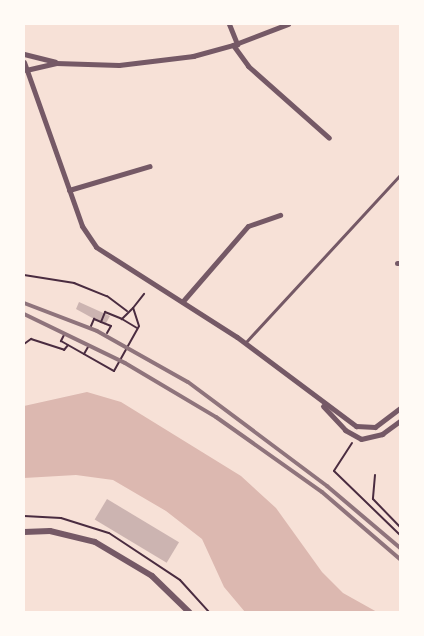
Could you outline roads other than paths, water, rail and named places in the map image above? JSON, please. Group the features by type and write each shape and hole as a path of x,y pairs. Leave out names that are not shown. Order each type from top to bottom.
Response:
{"street":[{"path":"230,24 235,45 248,66 328,138"},
{"path":"26,70 56,63 145,63 193,56 235,45 288,24"},
{"path":"24,54 56,63"},
{"path":"24,62 82,226 96,247 183,301 245,344 322,403 361,428 380,424 400,408"},
{"path":"70,190 150,166"},
{"path":"183,301 248,226 280,215"},
{"path":"322,403 334,420 357,438 374,438 400,421"},
{"path":"24,532 50,530 95,542 152,576 189,612"}],"lane":[{"path":"245,344 400,174"}],"railway":[{"path":"24,303 97,331 188,382 327,486 400,548"},
{"path":"24,314 125,363 216,417 322,492 400,559"}]}
